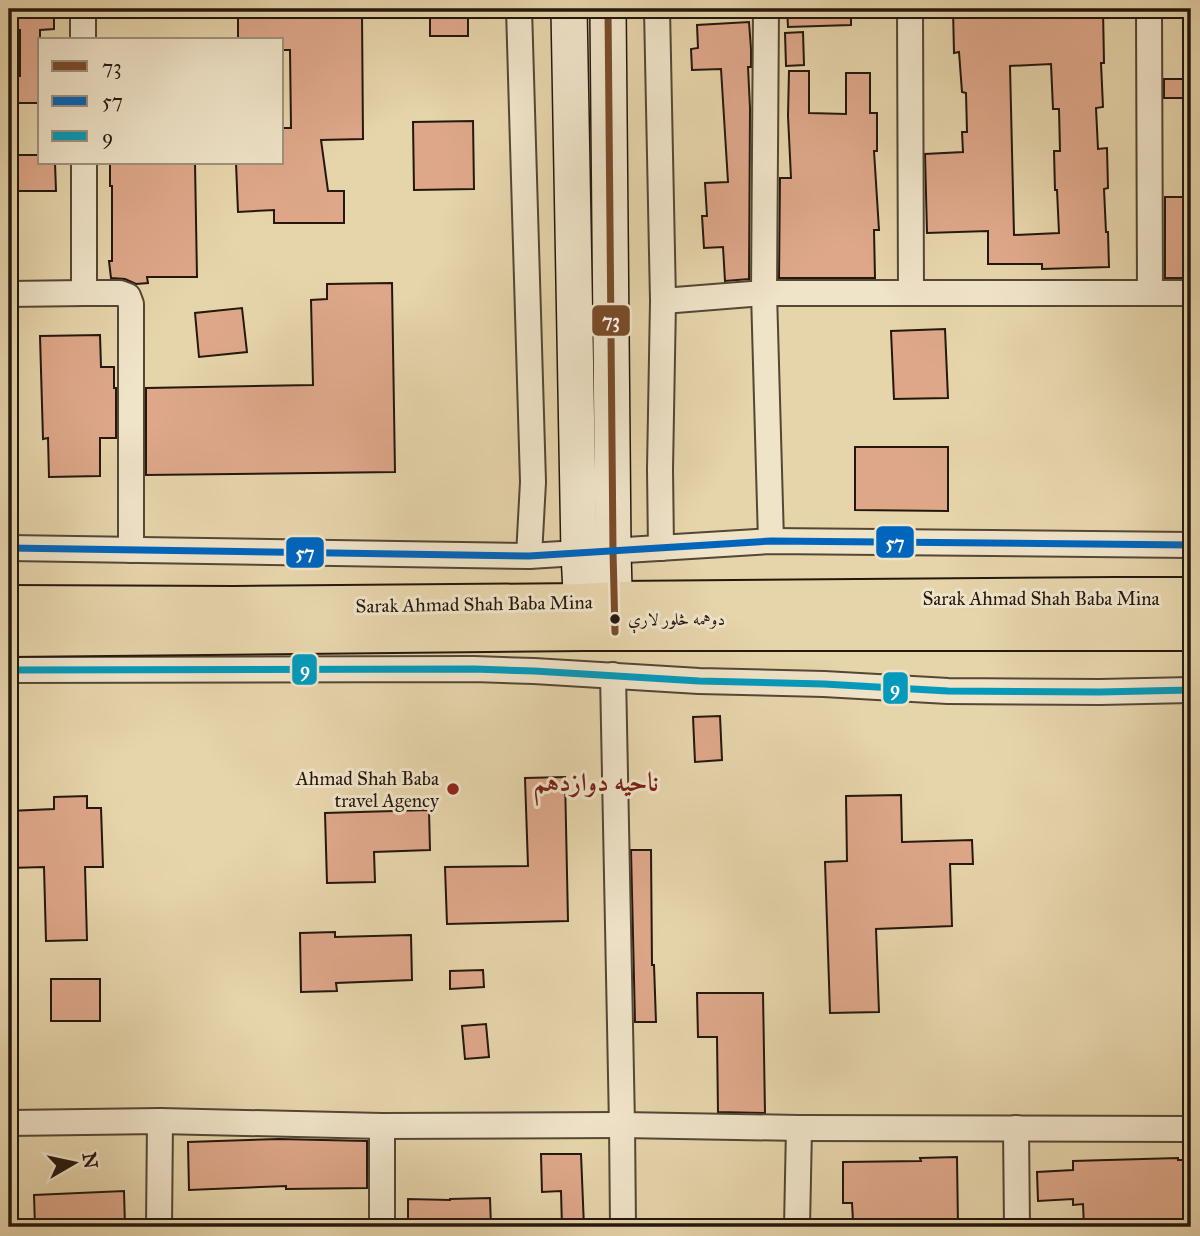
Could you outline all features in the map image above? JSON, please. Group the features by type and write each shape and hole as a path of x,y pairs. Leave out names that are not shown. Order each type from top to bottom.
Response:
{"highway":[{"name":"Sarak Ahmad Shah Baba Mina","path":"9,605 248,606 599,617 1191,597"},
{"path":"9,637 599,617 1191,631"}],"main road":[{"path":"569,9 579,552 599,617"},
{"path":"599,617 613,551 608,9"}],"street":[{"path":"83,9 83,38"},
{"path":"519,9 533,482 529,555"},
{"path":"657,9 663,302 660,468 662,548"},
{"path":"766,9 764,293 771,541"},
{"path":"910,9 911,293"},
{"path":"1149,9 1150,293"},
{"path":"83,164 84,293"},
{"path":"9,294 120,293 128,296 131,304 131,550"},
{"path":"663,302 764,293 1191,293"},
{"path":"9,548 529,555 771,541 1191,545"},
{"path":"9,670 474,669 948,691 1191,690"},
{"path":"613,675 623,1227"},
{"path":"9,1123 159,1121 382,1126 1191,1129"},
{"path":"159,1121 159,1227"},
{"path":"382,1126 382,1227"},
{"path":"797,1227 799,1128"},
{"path":"1016,1128 1017,1227"}],"building":[{"path":"9,9 54,9 54,29 40,30 38,38 38,103 15,103 15,76 20,76 20,30 9,30"},
{"path":"430,9 468,9 468,36 430,36"},
{"path":"787,9 851,9 851,25 788,27"},
{"path":"953,9 1103,9 1103,107 1096,108 1098,149 1107,148 1108,188 1104,189 1109,267 1042,269 1042,264 988,264 988,231 927,233 925,154 963,152 962,132 967,132 966,93 962,92 959,52 954,53","holes":["1051,64 1053,109 1059,109 1060,151 1054,151 1059,233 1014,235 1010,66"]},
{"path":"238,13 362,14 363,139 321,140 328,191 344,191 344,223 274,223 274,210 238,212 236,164 284,164 284,128 291,128 290,50 284,50 284,38 238,38"},
{"path":"749,22 749,279 725,281 723,247 704,248 702,216 707,216 705,183 728,182 721,69 692,70 691,49 698,48 697,25"},
{"path":"803,32 804,65 786,66 785,33"},
{"path":"789,71 809,71 809,113 846,114 846,73 870,73 870,113 877,113 877,151 874,151 879,230 874,230 875,278 779,278 780,178 791,178"},
{"path":"1164,79 1190,79 1190,98 1164,98"},
{"path":"473,121 474,189 414,190 413,122"},
{"path":"13,155 38,155 38,164 55,164 56,191 13,191"},
{"path":"110,164 195,164 197,277 147,277 148,283 136,284 125,279 111,278"},
{"path":"1165,197 1191,197 1191,278 1165,278"},
{"path":"392,283 395,472 146,475 146,388 313,385 311,300 327,299 327,284"},
{"path":"242,308 247,352 199,357 195,313"},
{"path":"945,329 948,398 894,399 891,331"},
{"path":"100,335 101,367 114,367 116,438 100,438 100,476 49,477 48,438 43,439 40,336"},
{"path":"855,447 948,447 948,511 855,510"},
{"path":"720,716 722,760 695,762 693,717"},
{"path":"565,777 568,921 447,924 445,867 528,866 525,778"},
{"path":"901,795 902,842 972,840 973,864 950,864 952,926 876,929 879,1012 830,1013 825,862 847,861 846,796"},
{"path":"87,796 87,808 101,808 103,867 85,867 87,940 46,941 44,867 9,868 9,811 54,809 54,797"},
{"path":"429,810 430,850 374,852 375,882 327,883 325,813"},
{"path":"631,850 651,850 652,965 656,1022 635,1022"},
{"path":"335,932 335,937 411,935 412,980 336,983 337,991 301,992 300,933"},
{"path":"483,970 484,987 450,989 450,971"},
{"path":"51,979 100,979 100,1021 51,1021"},
{"path":"697,993 763,993 765,1113 718,1112 717,1037 698,1037"},
{"path":"486,1024 489,1057 465,1059 462,1026"},
{"path":"279,1139 367,1141 367,1188 286,1189 286,1186 189,1190 188,1142"},
{"path":"541,1154 581,1154 584,1227 562,1227 561,1191 542,1192"},
{"path":"957,1157 958,1227 859,1227 859,1221 853,1221 852,1203 843,1203 843,1162 921,1161 920,1158"},
{"path":"1178,1158 1191,1160 1191,1227 1084,1227 1083,1204 1073,1205 1073,1199 1038,1201 1037,1172 1073,1170 1073,1161"},
{"path":"124,1191 125,1227 35,1227 34,1195"},
{"path":"490,1198 491,1227 408,1225 408,1199"}],"transit line":[{"name":"73","path":"608,9 615,632"},
{"name":"57","path":"9,548 529,556 771,541 1191,545"},
{"name":"9","path":"9,670 474,669 948,691 1191,690"}],"place":[{"name":"دوهمه څلور لارې","path":"615,619"},
{"name":"Ahmad Shah Baba travel Agency","path":"453,789"}],"district":[{"name":"ناحیه دوازدهم","path":"596,782"}]}
